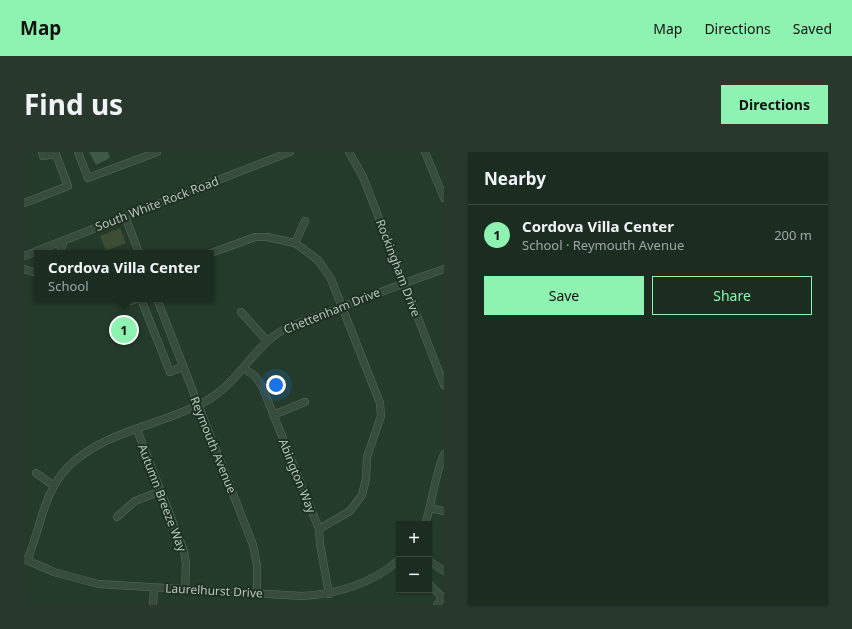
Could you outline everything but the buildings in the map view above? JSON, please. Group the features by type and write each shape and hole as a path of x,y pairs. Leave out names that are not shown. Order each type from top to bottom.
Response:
{"street":[{"path":"24,203 68,186 56,153 43,156 42,152"},
{"path":"78,152 88,178 157,152"},
{"name":"South White Rock Road","path":"39,250 290,152"},
{"name":"Rockingham Drive","path":"348,152 363,177 444,385"},
{"path":"425,152 444,198"},
{"path":"125,216 139,250"},
{"path":"295,243 305,221"},
{"path":"214,252 255,237 268,237 295,243 312,255 322,265 331,279 380,403 381,416 367,457 366,479 362,495 350,511 319,529"},
{"path":"61,250 64,240"},
{"name":"South White Rock Road","path":"24,256 34,252"},
{"name":"Chettenham Drive","path":"25,559 34,544 43,510 54,486 69,467 92,448 109,438 137,430 197,405 217,394 267,341 286,328 444,268"},
{"path":"24,269 34,272"},
{"path":"142,302 170,372 182,367"},
{"name":"Reymouth Avenue","path":"158,302 182,367 255,551 257,565 257,594"},
{"path":"241,312 267,341"},
{"name":"Abington Way","path":"243,368 250,372 258,381 319,529 320,544 329,594"},
{"path":"273,415 305,402"},
{"name":"Autumn Breeze Way","path":"137,430 184,551 186,564 185,590"},
{"path":"426,521 436,476 444,454"},
{"path":"36,473 54,486"},
{"path":"117,517 135,501 161,491"},
{"path":"430,508 444,511"},
{"name":"Laurelhurst Drive","path":"25,559 54,572 83,581 113,586 302,596 329,594 364,582 385,571 396,562"},
{"path":"432,563 444,571"},
{"path":"432,587 442,597 437,605"},
{"path":"153,605 154,588"}],"green space":[{"path":"120,228 126,243 106,250 100,236"}],"place":[{"name":"Cordova Villa Center","path":"124,330"}]}
